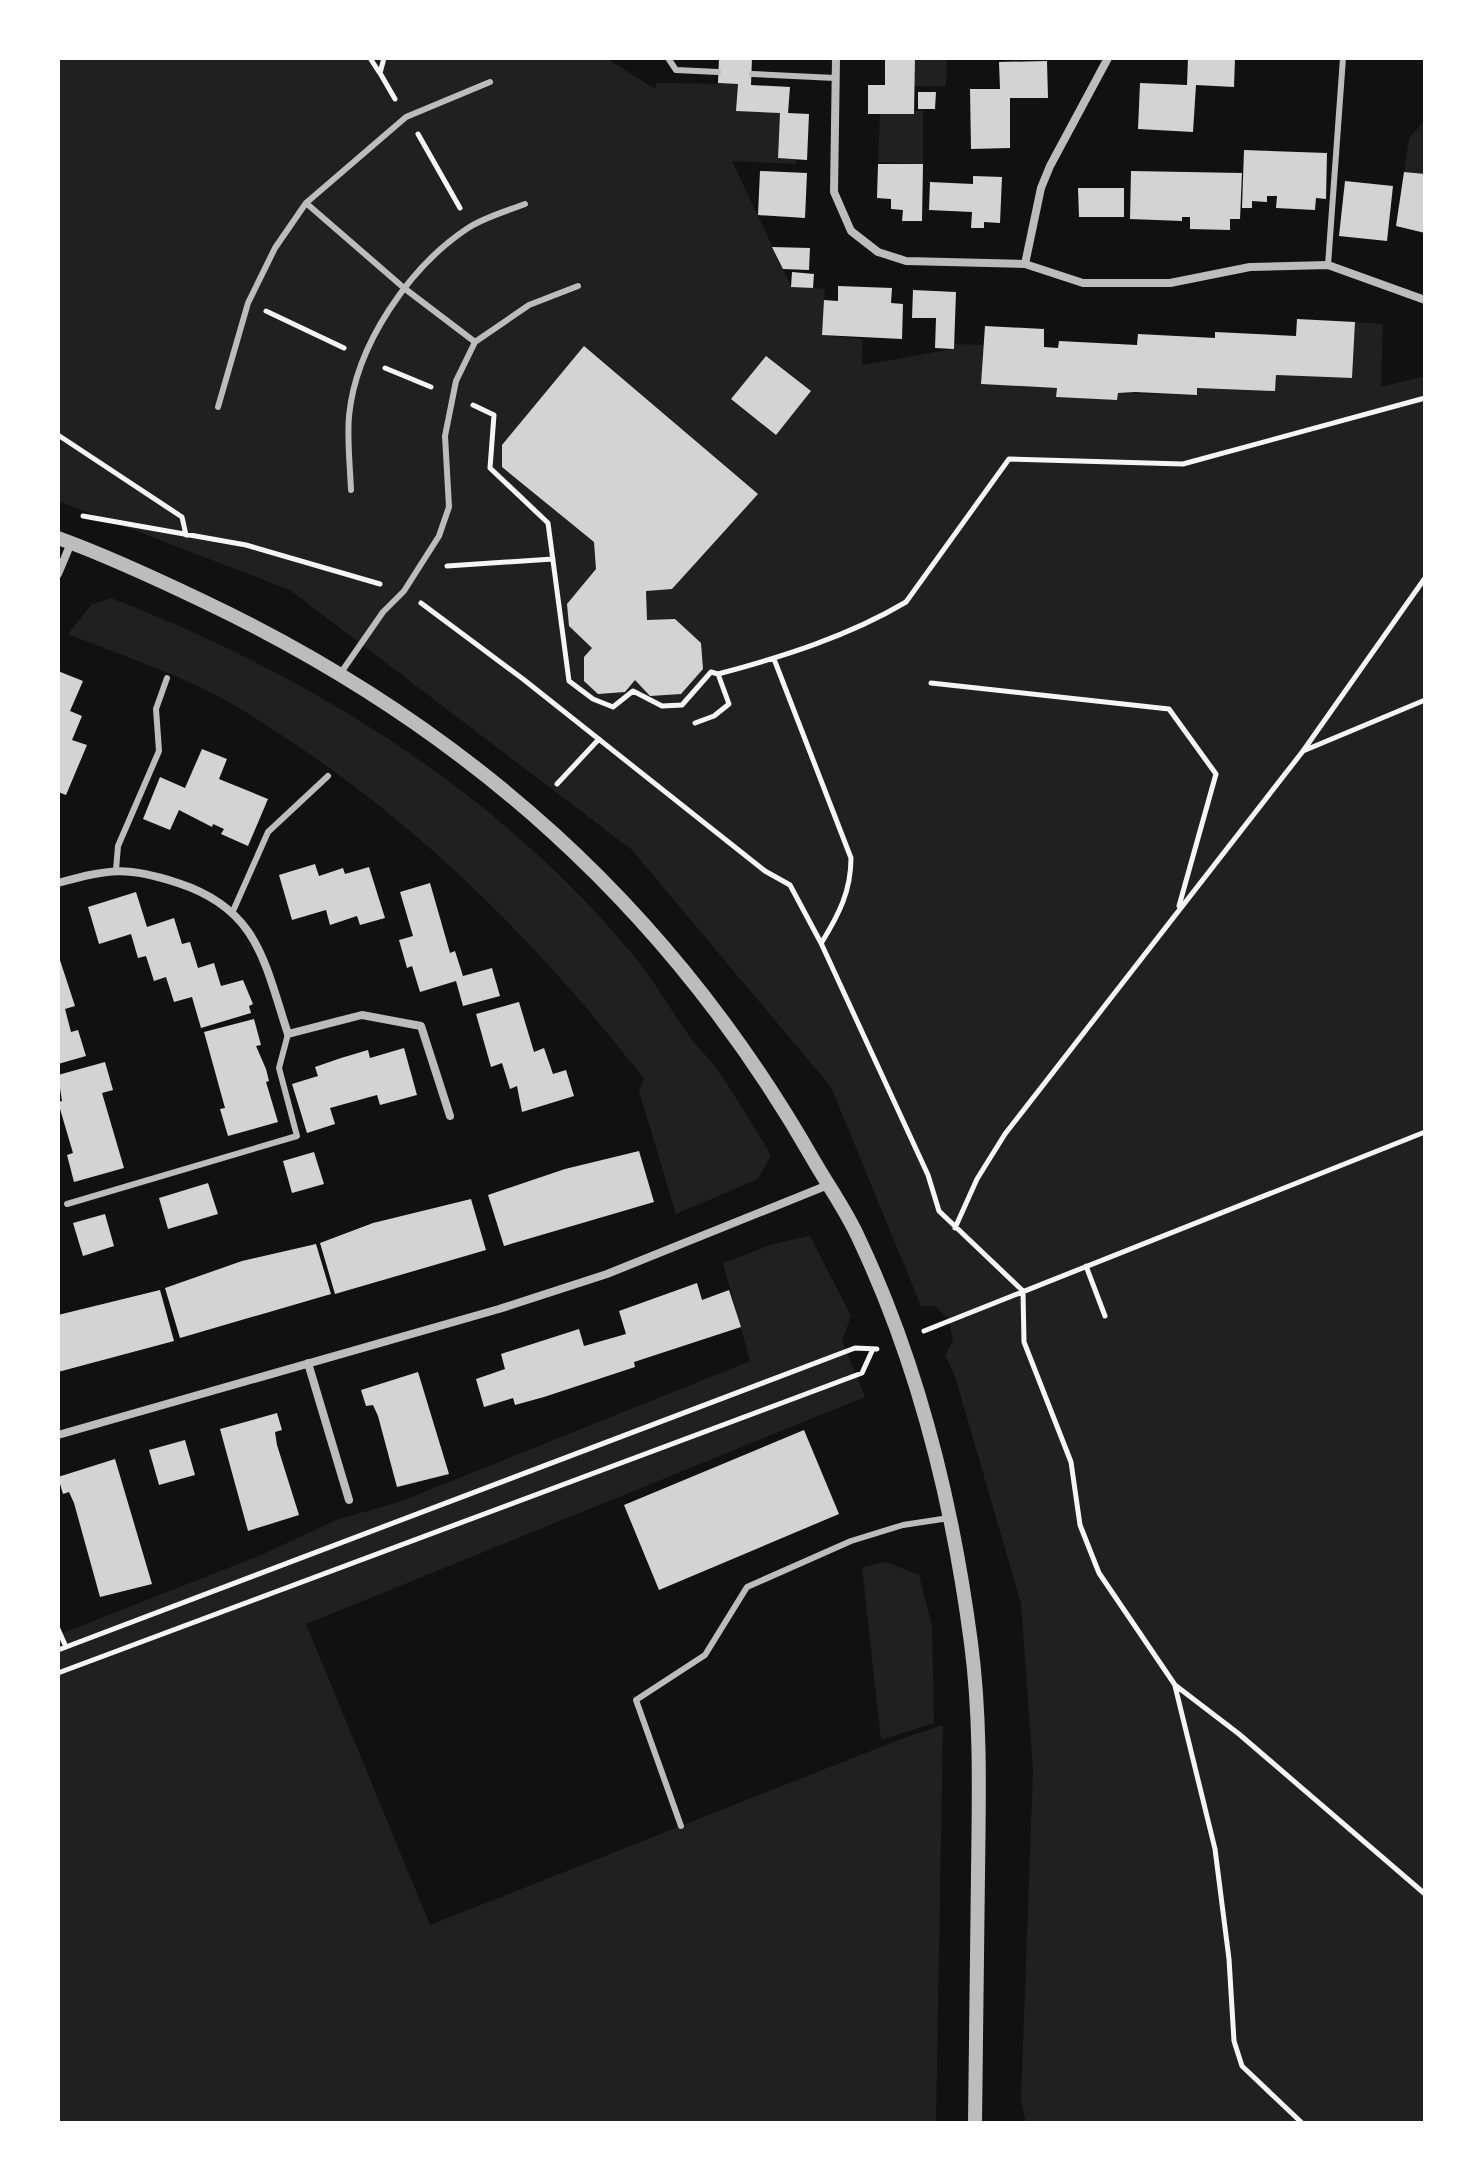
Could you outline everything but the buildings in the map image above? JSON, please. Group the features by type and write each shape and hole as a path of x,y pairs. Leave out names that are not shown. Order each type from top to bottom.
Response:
{"street":[{"path":"836,58 834,192 851,231 878,252 906,261 1025,264 1083,283 1170,283 1250,267 1328,265 1425,300"},
{"path":"1025,264 1041,188 1108,58"},
{"path":"58,574 65,541 281,638 425,730 531,810 618,894 676,958 740,1042 782,1104 859,1237 899,1340 928,1429 949,1518 971,1643 979,1773 975,2123"},
{"path":"58,883 116,870 145,872 210,894 233,911 263,959 288,1034 362,1015 421,1026 450,1116"},
{"path":"58,1435 594,1278 828,1185"},
{"path":"308,1363 349,1500"}],"lane":[{"path":"668,58 676,70 718,72"},
{"path":"1328,265 1343,58"},
{"path":"752,74 835,78"},
{"path":"218,407 248,303 275,248 306,203 406,117 490,82"},
{"path":"306,203 404,288 475,342"},
{"path":"351,490 349,415 363,357 404,288 470,227 525,204"},
{"path":"340,674 383,612 404,591 439,536 449,507 445,436 453,396 475,342 529,305 578,286"},
{"path":"116,870 118,846 159,751 156,709 167,678"},
{"path":"233,911 268,832 328,776"},
{"path":"67,1204 297,1136 279,1068 288,1034"},
{"path":"681,1826 636,1700 705,1655 747,1587 851,1541 903,1525 949,1518"}],"path":[{"path":"370,58 380,73"},
{"path":"433,156 449,186"},
{"path":"288,320 319,336"},
{"path":"406,378 494,415 490,468 548,523 569,681 593,699 613,707 633,691 662,706 682,705 711,672 718,674 774,659 883,615 906,602 1009,459 1183,464 1425,398"},
{"path":"58,435 182,517 186,535"},
{"path":"65,541 83,516 246,545 404,591 599,739 765,871 790,885 821,943 928,1175 939,1211 1023,1291 1024,1342 1071,1462 1080,1525 1099,1573 1175,1685 1239,1734 1425,1894"},
{"path":"418,568 553,559"},
{"path":"955,1228 977,1179 1005,1134 1303,751 1425,578"},
{"path":"774,659 851,858 851,882 839,914 821,943"},
{"path":"695,723 714,716 729,704 718,674"},
{"path":"931,683 1169,709 1216,774 1177,911"},
{"path":"1303,751 1425,700"},
{"path":"557,784 599,739"},
{"path":"918,1333 1425,1132"},
{"path":"1086,1266 1105,1316"},
{"path":"58,1650 855,1348 872,1351 860,1373 58,1673"},
{"path":"58,1629 66,1647"},
{"path":"1175,1685 1215,1849 1229,1959 1234,2041 1242,2066 1302,2123"}],"shaded area":[{"path":"58,58 606,58 655,89 657,83 738,84 737,110 780,113 778,158 796,159 796,164 732,161 791,286 825,289 822,335 863,339 862,365 953,349 954,344 983,345 982,384 1057,388 1056,397 1117,400 1118,393 1196,395 1197,388 1275,391 1276,375 1352,378 1355,322 1383,324 1381,387 1425,376 1425,2123 1026,2123 1021,2100 1033,1770 1021,1604 955,1376 945,1355 953,1341 949,1320 935,1306 921,1306 831,1087 632,850 290,590 58,501"},
{"path":"915,58 947,58 946,86 914,86"},
{"path":"914,111 923,111 923,164 878,162 880,114 914,114"},
{"path":"1425,120 1425,174 1404,172 1409,138"},
{"path":"111,598 184,628 327,701 461,790 523,841 581,896 634,956 692,1040 716,1068 771,1155 758,1179 676,1214 639,1091 644,1079 553,970 455,871 348,781 230,703 193,684 68,634 91,605"},
{"path":"810,1236 851,1316 842,1341 865,1397 306,1624 430,1925 943,1725 936,2123 58,2123 58,1635 261,1555 336,1520 399,1502 750,1361 723,1263 773,1244"},
{"path":"886,1562 919,1575 932,1626 934,1723 881,1740 862,1567"}]}
